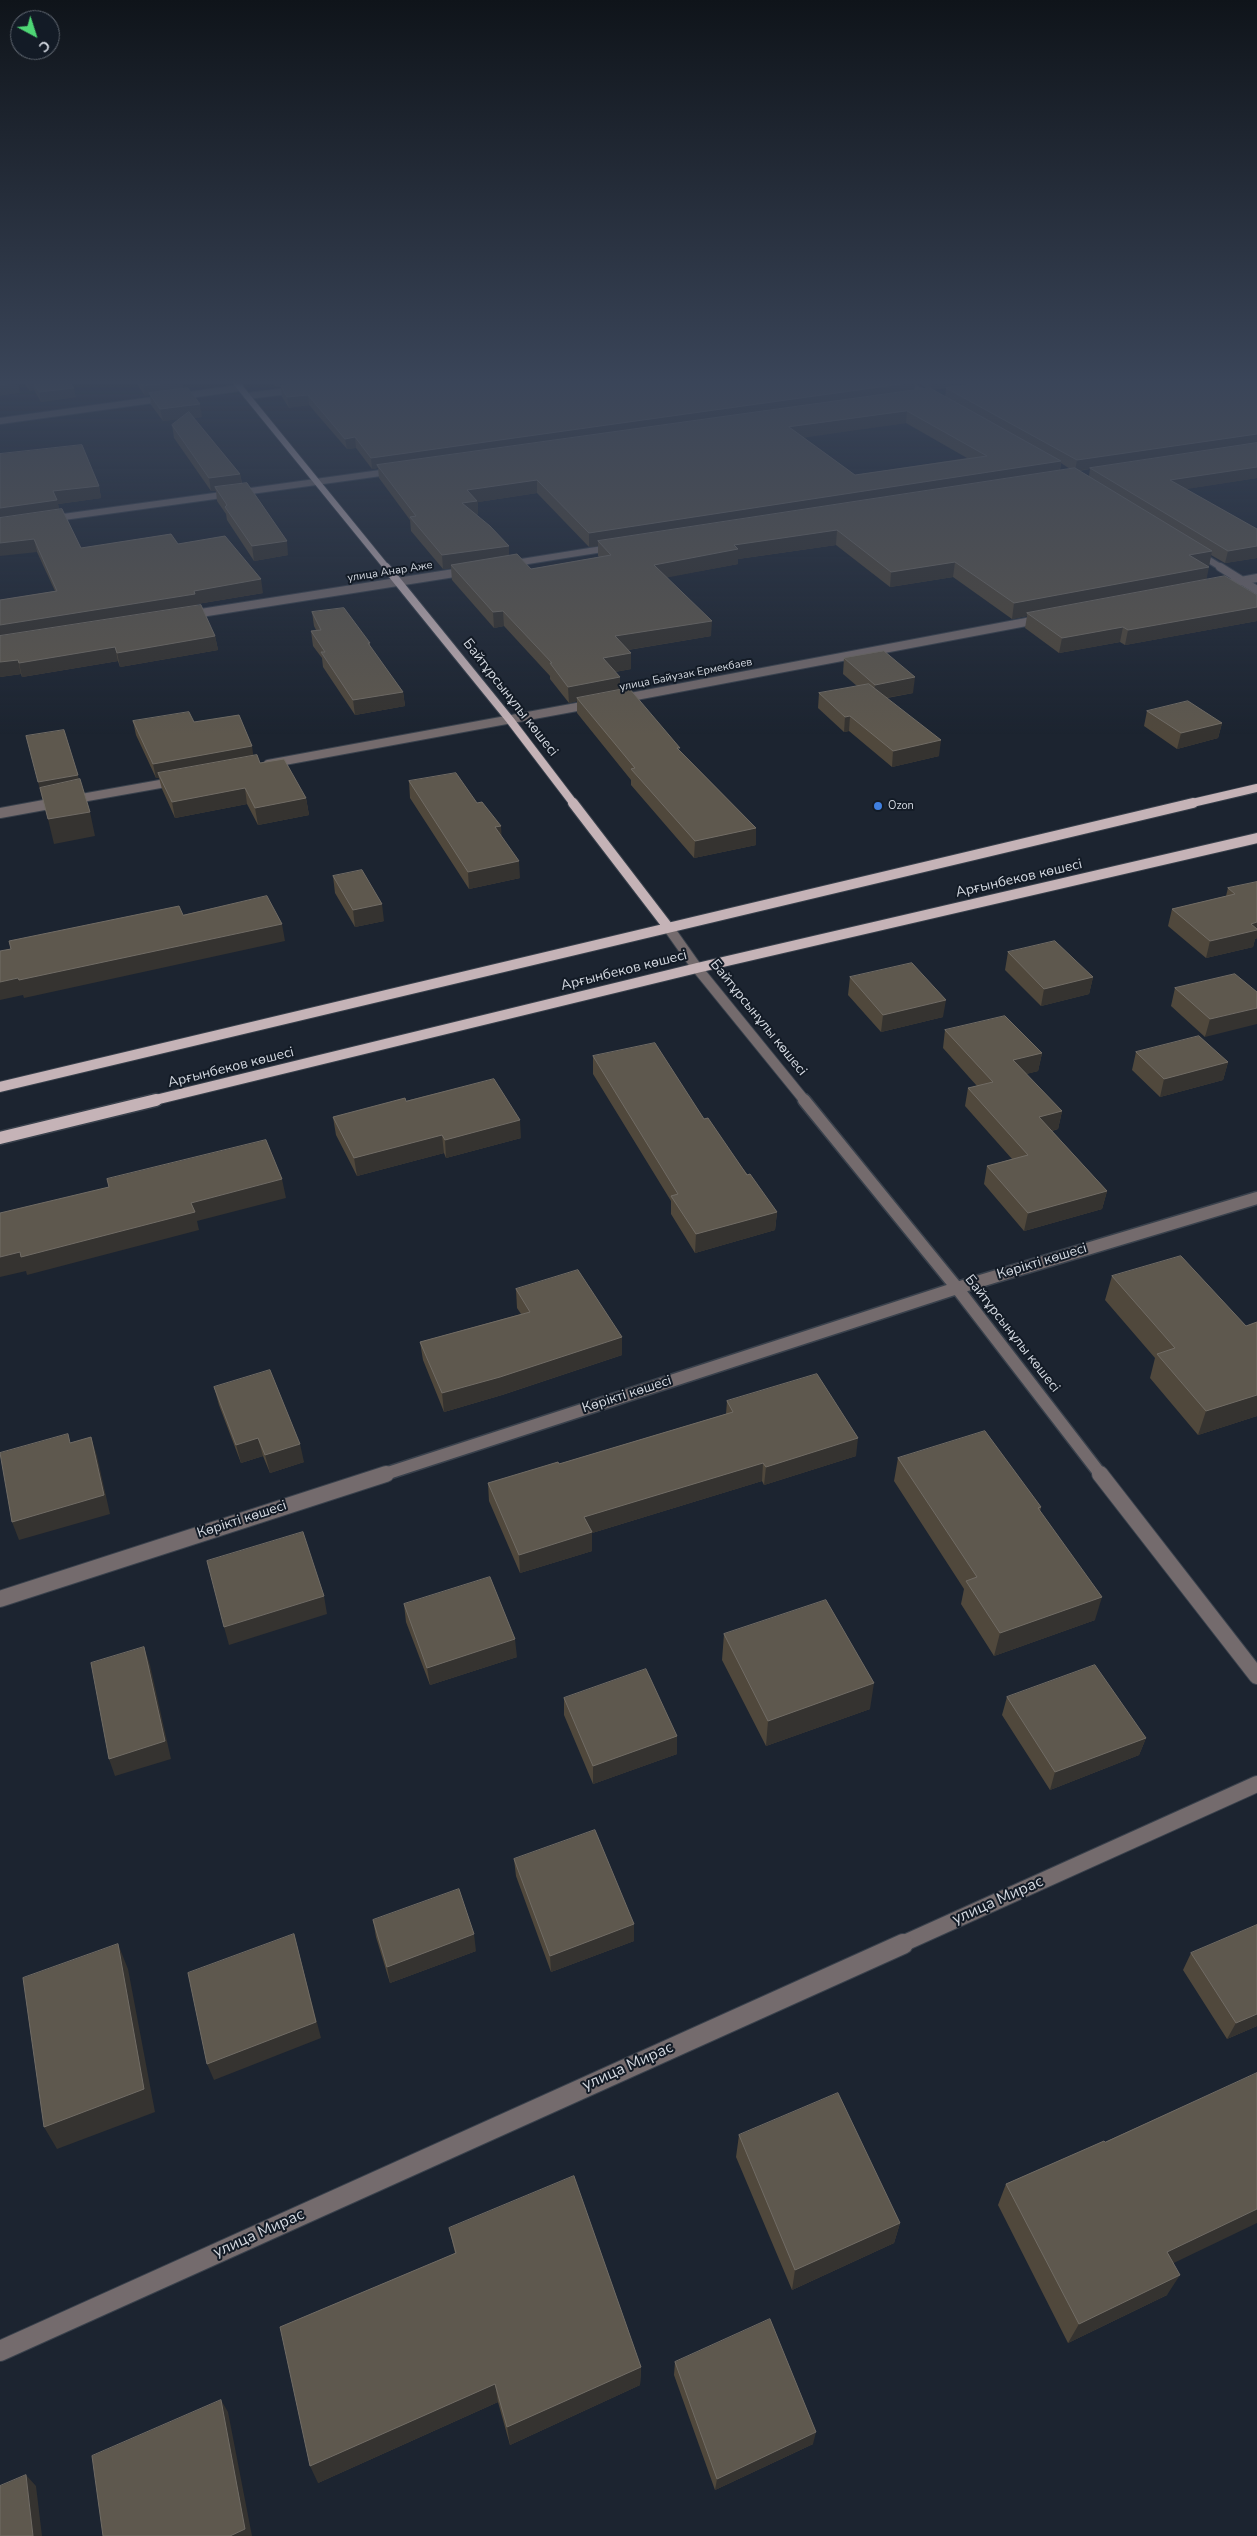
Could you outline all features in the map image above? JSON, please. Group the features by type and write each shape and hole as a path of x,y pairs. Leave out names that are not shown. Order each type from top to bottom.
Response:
{"main road":[{"name":"Байтұрсынұлы көшесі","path":"329,498 510,720 668,927"},
{"path":"0,1086 1257,788"},
{"name":"Арғынбеков көшесі","path":"0,1138 697,968 1257,838"}],"street":[{"path":"40,520 197,498"},
{"path":"505,564 623,546"},
{"path":"1192,550 1257,590"},
{"name":"улица Анар Аже","path":"184,615 476,569"},
{"path":"1213,586 1257,578"},
{"name":"улица Байузак Ермекбаев","path":"608,702 1047,618"},
{"path":"255,767 598,703"},
{"path":"0,813 186,779"},
{"name":"Байтұрсынұлы көшесі","path":"668,927 697,968 957,1288 1257,1676"},
{"name":"Көрікті көшесі","path":"0,1598 957,1288 1257,1198"},
{"name":"улица Мирас","path":"0,2350 1257,1784"}],"building":[{"path":"0,498 56,498 57,500 0,508"},
{"path":"223,498 258,498 287,541 252,546 225,507 227,505"},
{"path":"403,498 475,498 477,501 462,503 490,526 509,546 442,555 410,517 416,516"},
{"path":"555,498 816,498 589,533"},
{"path":"877,498 1125,498 1212,551 1189,555 1209,567 1014,603 955,562 891,572 837,530 734,545 738,549 654,565 712,621 615,636 631,653 603,658 620,677 568,687 550,663 552,663 503,611 493,612 451,565 517,554 531,569 611,555 598,541"},
{"path":"1140,498 1203,498 1257,529 1257,546 1228,551"},
{"path":"62,509 81,548 171,534 178,544 225,536 261,579 194,591 195,594 0,625 0,600 57,591 34,539 0,543 0,518"},
{"path":"1225,576 1257,595 1257,607 1128,630 1123,627 1062,638 1027,613"},
{"path":"201,605 215,636 117,653 115,647 19,663 18,660 0,662 0,636"},
{"path":"344,608 403,692 353,700 321,652 325,652 311,631 321,630 312,612"},
{"path":"884,651 915,677 875,685 844,658"},
{"path":"869,684 941,740 893,751 850,716 845,717 819,693"},
{"path":"629,688 680,748 677,748 756,828 695,841 631,769 635,768 577,698"},
{"path":"1188,701 1222,723 1181,733 1147,711"},
{"path":"189,712 194,722 239,715 252,746 153,764 133,721"},
{"path":"64,730 78,775 38,782 26,736"},
{"path":"257,755 260,763 284,759 306,798 255,808 245,788 172,802 158,773"},
{"path":"456,773 477,803 482,802 501,826 495,827 519,861 468,872 409,781"},
{"path":"80,779 90,812 48,819 40,788"},
{"path":"362,870 382,904 353,910 333,876"},
{"path":"1257,882 1257,922 1251,924 1257,930 1210,941 1172,909 1235,894 1228,888"},
{"path":"267,896 282,924 19,980 18,978 0,982 0,951 11,949 9,941 179,906 183,915"},
{"path":"1055,941 1093,977 1044,989 1008,952"},
{"path":"912,963 946,1000 883,1015 850,977"},
{"path":"1235,974 1257,992 1257,1008 1210,1019 1175,988"},
{"path":"1005,1016 1042,1053 1013,1060 1062,1111 1039,1117 1107,1191 1028,1213 987,1166 1028,1155 968,1088 993,1082 945,1030"},
{"path":"1199,1036 1228,1062 1164,1079 1136,1052"},
{"path":"655,1043 704,1119 708,1118 747,1175 750,1174 777,1212 696,1234 671,1196 678,1194 593,1056"},
{"path":"494,1079 520,1120 445,1140 442,1135 354,1158 333,1117 405,1098 406,1101"},
{"path":"266,1140 282,1179 191,1203 195,1212 21,1257 20,1252 0,1257 0,1213 109,1187 107,1179"},
{"path":"1181,1256 1246,1326 1257,1322 1257,1395 1206,1411 1157,1354 1175,1348 1112,1276"},
{"path":"578,1270 622,1337 500,1377 442,1393 420,1342 530,1312 516,1289"},
{"path":"270,1370 300,1444 265,1455 258,1438 236,1445 214,1387"},
{"path":"817,1374 858,1438 766,1467 763,1463 584,1517 592,1532 519,1555 488,1483 558,1462 559,1464 733,1412 727,1401"},
{"path":"985,1431 1041,1507 1038,1508 1102,1597 1000,1633 966,1581 977,1577 898,1458"},
{"path":"68,1434 70,1443 91,1437 104,1495 12,1522 0,1453"},
{"path":"303,1532 324,1596 224,1627 207,1561"},
{"path":"490,1577 515,1639 427,1668 404,1604"},
{"path":"826,1600 874,1683 768,1721 724,1634"},
{"path":"144,1647 165,1741 109,1759 91,1663"},
{"path":"1095,1665 1146,1738 1055,1772 1007,1697"},
{"path":"646,1669 677,1736 593,1766 564,1698"},
{"path":"595,1830 634,1924 550,1956 514,1859"},
{"path":"459,1889 474,1934 387,1967 373,1920"},
{"path":"1257,1925 1257,2014 1236,2023 1191,1953"},
{"path":"294,1934 316,2022 207,2064 188,1973"},
{"path":"118,1944 144,2089 44,2127 23,1978"},
{"path":"1257,2073 1257,2209 1167,2252 1180,2275 1079,2324 1006,2184 1105,2142"},
{"path":"838,2093 900,2223 795,2270 739,2135"},
{"path":"574,2176 641,2367 507,2427 495,2384 310,2466 280,2327 456,2253 449,2228"},
{"path":"770,2319 816,2432 717,2479 675,2362"},
{"path":"221,2400 245,2529 230,2536 103,2536 92,2456"},
{"path":"26,2475 33,2536 0,2536 0,2486"}],"place":[{"name":"Ozon","path":"878,806"}]}
